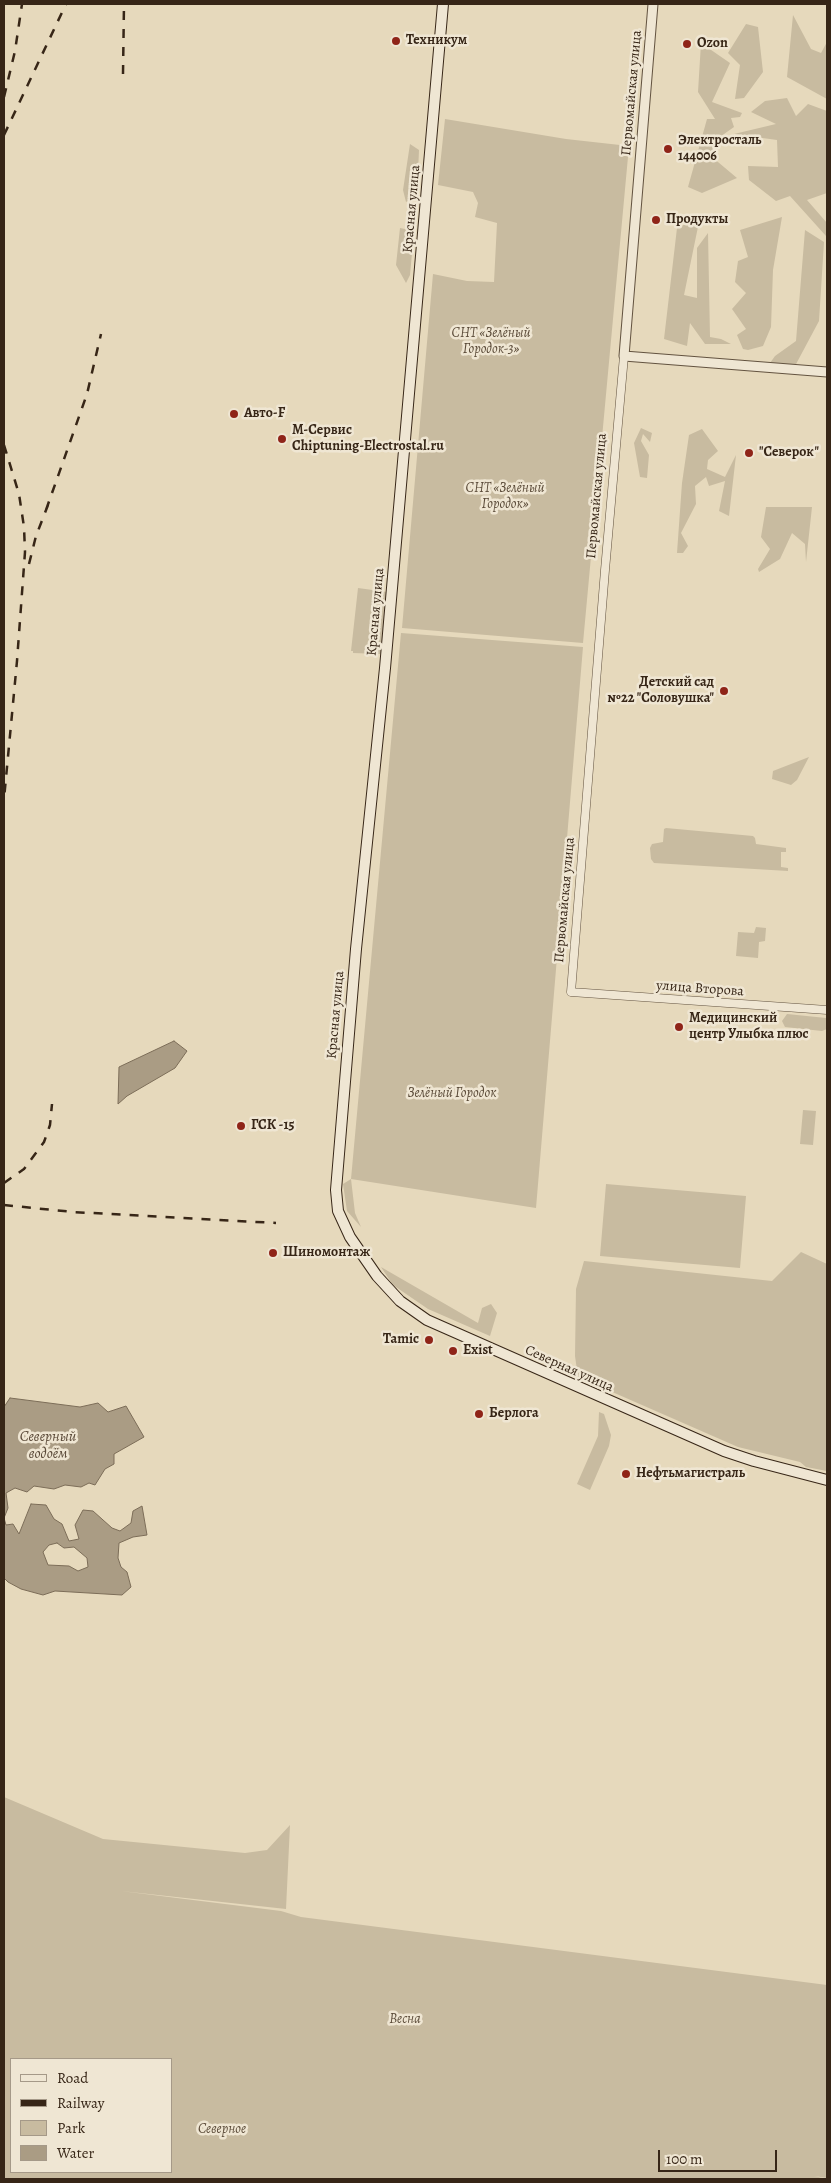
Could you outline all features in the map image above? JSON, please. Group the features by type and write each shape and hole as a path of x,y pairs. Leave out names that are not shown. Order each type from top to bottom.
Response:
{"main road":[{"name":"Красная улица","path":"342,1222 336,1190 342,1112 356,949 385,668 443,4"},
{"name":"Северная улица","path":"342,1222 366,1261 382,1282 400,1301 434,1324 724,1451 763,1464 827,1480"}],"street":[{"name":"Первомайская улица","path":"571,992 604,570 653,4"},
{"path":"624,356 827,372"},
{"name":"улица Второва","path":"571,992 827,1010"}],"green space":[{"path":"793,15 811,49 821,53 827,42 827,99 787,77"},
{"path":"746,24 758,27 763,72 744,98 735,99 740,65 728,53"},
{"path":"701,43 730,63 712,102 742,113 740,117 731,118 734,127 714,141 712,157 737,178 702,193 688,187 707,119 715,119 698,92"},
{"path":"787,98 796,116 808,104 827,111 827,193 807,200 827,223 826,236 790,196 776,201 749,180 748,166 778,167 777,140 734,134 776,124 751,112 765,101"},
{"path":"445,119 566,139 629,146 583,643 402,628 433,274 467,281 494,282 497,223 475,217 478,203 473,192 438,185"},
{"path":"410,144 419,150 417,195 406,202 403,190"},
{"path":"700,217 684,295 697,298 697,248 708,233 710,337 721,339 731,344 705,344 690,323 687,346 664,339 677,228"},
{"path":"782,217 773,270 771,327 763,346 748,350 743,349 737,335 746,329 732,309 746,293 735,282 738,261 748,257 740,230"},
{"path":"400,228 414,231 410,275 406,283 396,265"},
{"path":"805,230 824,242 819,321 795,366 770,363 775,356 796,341"},
{"path":"641,428 652,433 650,442 643,434 641,441 649,455 647,478 640,477 634,443"},
{"path":"702,429 718,451 708,460 707,469 725,477 736,455 729,516 719,511 725,481 709,486 706,477 695,486 696,504 681,533 688,546 683,553 677,553 682,483 689,435"},
{"path":"766,507 812,507 806,562 805,544 792,533 780,559 759,572 758,569 770,549 761,537"},
{"path":"358,588 387,592 382,651 380,654 353,653 351,651"},
{"name":"Зелёный Городок","path":"401,633 583,647 536,1208 351,1179"},
{"path":"809,757 797,780 791,785 772,779 773,771"},
{"path":"664,829 753,836 756,844 786,848 786,852 781,852 781,867 788,868 788,871 654,863 651,859 650,848 652,844 663,842"},
{"path":"756,927 766,928 765,941 759,942 758,958 736,956 738,932 754,933"},
{"path":"787,1014 826,1018 827,1029 822,1031 785,1027 782,1021"},
{"path":"803,1110 816,1111 813,1145 800,1144"},
{"path":"351,1179 355,1213 361,1227 347,1211 343,1184"},
{"path":"606,1184 746,1196 740,1268 600,1256"},
{"path":"801,1252 827,1264 827,1471 806,1467 800,1462 738,1447 578,1377 575,1356 576,1289 584,1261 772,1281"},
{"path":"381,1267 478,1323 482,1308 491,1304 497,1313 490,1336 428,1309 393,1285"},
{"path":"599,1412 604,1414 611,1435 609,1446 590,1490 577,1484 598,1436"},
{"name":"Весна","path":"4,1797 103,1839 245,1853 267,1850 290,1825 286,1909 121,1891 281,1911 301,1917 827,1985 827,2178 814,2176 827,2179 4,2179"}],"water":[{"path":"174,1041 187,1051 175,1068 127,1096 118,1104 119,1067"},
{"name":"Северный водоём","path":"10,1398 80,1407 98,1403 108,1412 126,1406 144,1437 114,1454 114,1464 105,1469 95,1485 89,1483 81,1487 65,1485 54,1489 34,1486 27,1492 15,1488 6,1493 8,1508 4,1518 4,1407"},
{"name":"Северный водоём","path":"31,1504 46,1505 54,1519 62,1524 69,1541 79,1539 75,1525 83,1510 93,1511 112,1528 120,1531 131,1523 133,1511 142,1506 147,1535 133,1537 119,1543 118,1558 121,1567 127,1572 131,1587 122,1595 55,1591 43,1595 21,1589 4,1578 4,1518 6,1525 13,1524 19,1534","holes":["57,1543 64,1548 74,1547 87,1558 88,1567 78,1571 69,1566 48,1565 43,1552 49,1545"]}],"railway":[{"path":"4,97 15,51 22,4"},
{"path":"4,135 66,4"},
{"path":"123,74 124,4"},
{"path":"46,510 87,394 101,334"},
{"path":"4,445 19,494 24,527 25,552 4,799"},
{"path":"29,564 36,536 48,505"},
{"path":"4,1183 24,1169 44,1142 50,1125 52,1104"},
{"path":"4,1205 73,1212 276,1223"}],"place":[{"name":"Техникум","path":"396,41"},
{"name":"Ozon","path":"687,44"},
{"name":"Электросталь 144006","path":"668,149"},
{"name":"Продукты","path":"656,220"},
{"name":"Авто-F","path":"234,414"},
{"name":"M-Сервис Chiptuning-Electrostal.ru","path":"282,439"},
{"name":"\"Северок\"","path":"749,453"},
{"name":"Детский сад №22 \"Соловушка\"","path":"724,691"},
{"name":"Медицинский центр Улыбка плюс","path":"679,1027"},
{"name":"ГСК -15","path":"241,1126"},
{"name":"Шиномонтаж","path":"273,1253"},
{"name":"Tamic","path":"429,1340"},
{"name":"Exist","path":"453,1351"},
{"name":"Берлога","path":"479,1414"},
{"name":"Нефтьмагистраль","path":"626,1474"}],"park label":[{"name":"СНТ «Зелёный Городок-3»","path":"491,342"},
{"name":"СНТ «Зелёный Городок»","path":"505,498"},
{"name":"Северное","path":"222,2130"}]}
